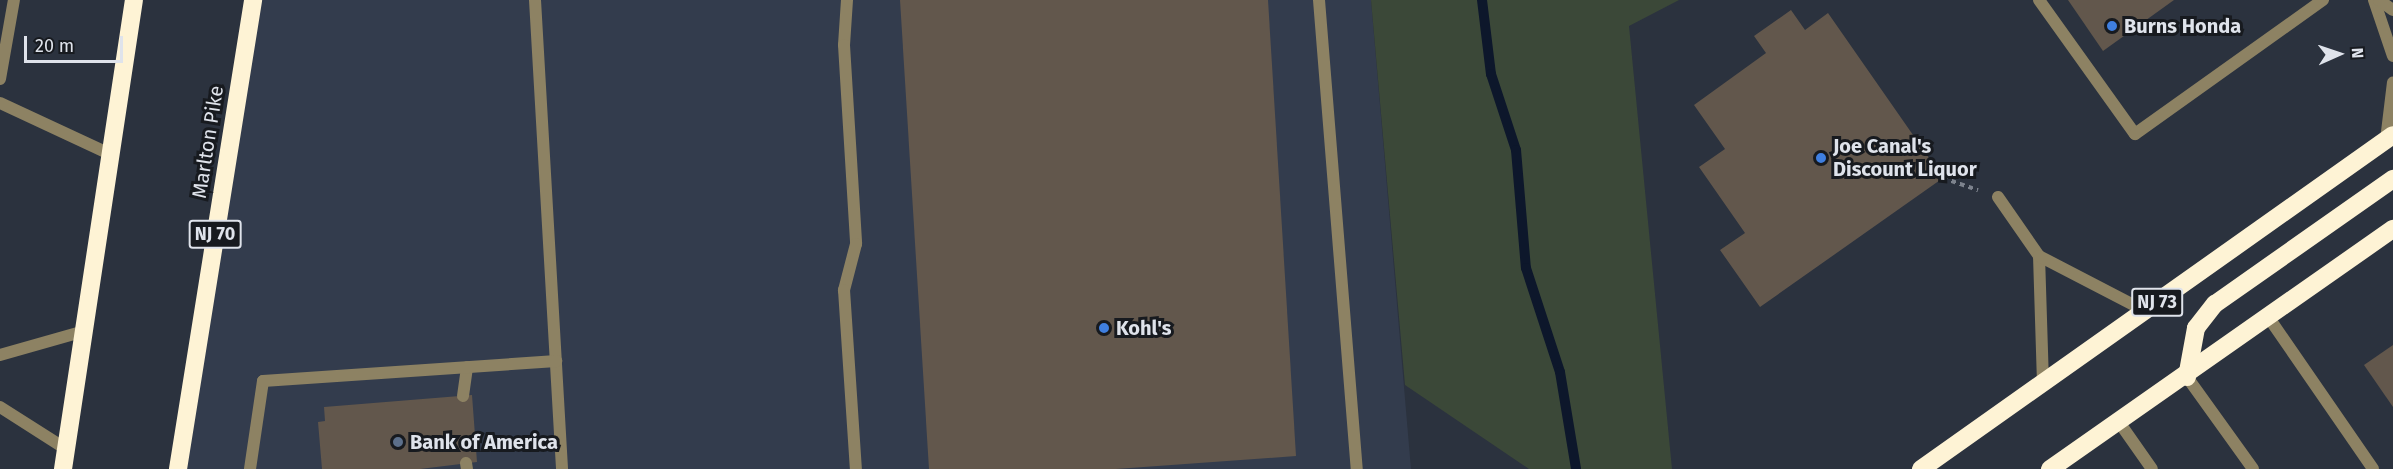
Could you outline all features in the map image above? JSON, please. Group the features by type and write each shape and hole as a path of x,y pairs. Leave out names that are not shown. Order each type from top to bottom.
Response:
{"highway":[{"path":"63,469 134,0"},
{"name":"Marlton Pike","path":"178,469 253,0"},
{"name":"NJ 73","path":"1921,469 2389,137"},
{"path":"2187,377 2196,328 2216,304 2393,179"},
{"path":"2050,469 2187,377 2393,229"}],"street":[{"path":"0,79 14,0"},
{"path":"535,0 562,469"},
{"path":"847,0 844,45 856,244 844,290 856,469"},
{"path":"1319,0 1357,469"},
{"path":"2039,0 2135,134 2323,0"},
{"path":"2374,0 2393,56"},
{"path":"2379,0 2393,10"},
{"path":"2389,137 2393,82"},
{"path":"0,103 111,154"},
{"path":"1998,197 2039,256 2145,311"},
{"path":"2039,256 2043,383"},
{"path":"2269,318 2373,469"},
{"path":"0,355 84,331"},
{"path":"250,469 263,381 556,361"},
{"path":"464,396 467,367"},
{"path":"2187,377 2248,467"},
{"path":"0,407 66,449"},
{"path":"2119,422 2152,469"}],"path":[{"path":"1943,178 1998,197"}],"shaded area":[{"path":"253,0 1371,0 1411,469 178,469"}],"green space":[{"path":"1371,0 1679,0 1629,26 1672,469 1529,469 1405,385"}],"building":[{"name":"Kohl's","path":"900,0 1268,0 1296,456 1116,469 929,469"},
{"name":"Burns Honda","path":"2068,0 2174,0 2103,51"},
{"name":"Joe Canal's Discount Liquor","path":"1791,10 1805,30 1828,13 1943,178 1760,307 1720,250 1745,233 1699,167 1725,149 1694,105 1766,53 1754,36"},
{"path":"2393,345 2393,407 2364,365"},
{"name":"Bank of America","path":"472,395 477,462 420,469 322,469 318,422 325,421 324,407"}],"waterway":[{"path":"1482,0 1491,74 1516,150 1526,268 1560,372 1576,469"}],"place":[{"name":"Burns Honda","path":"2112,26"},
{"name":"Joe Canal's Discount Liquor","path":"1821,158"},
{"name":"Kohl's","path":"1104,328"},
{"name":"Bank of America","path":"398,442"}]}
